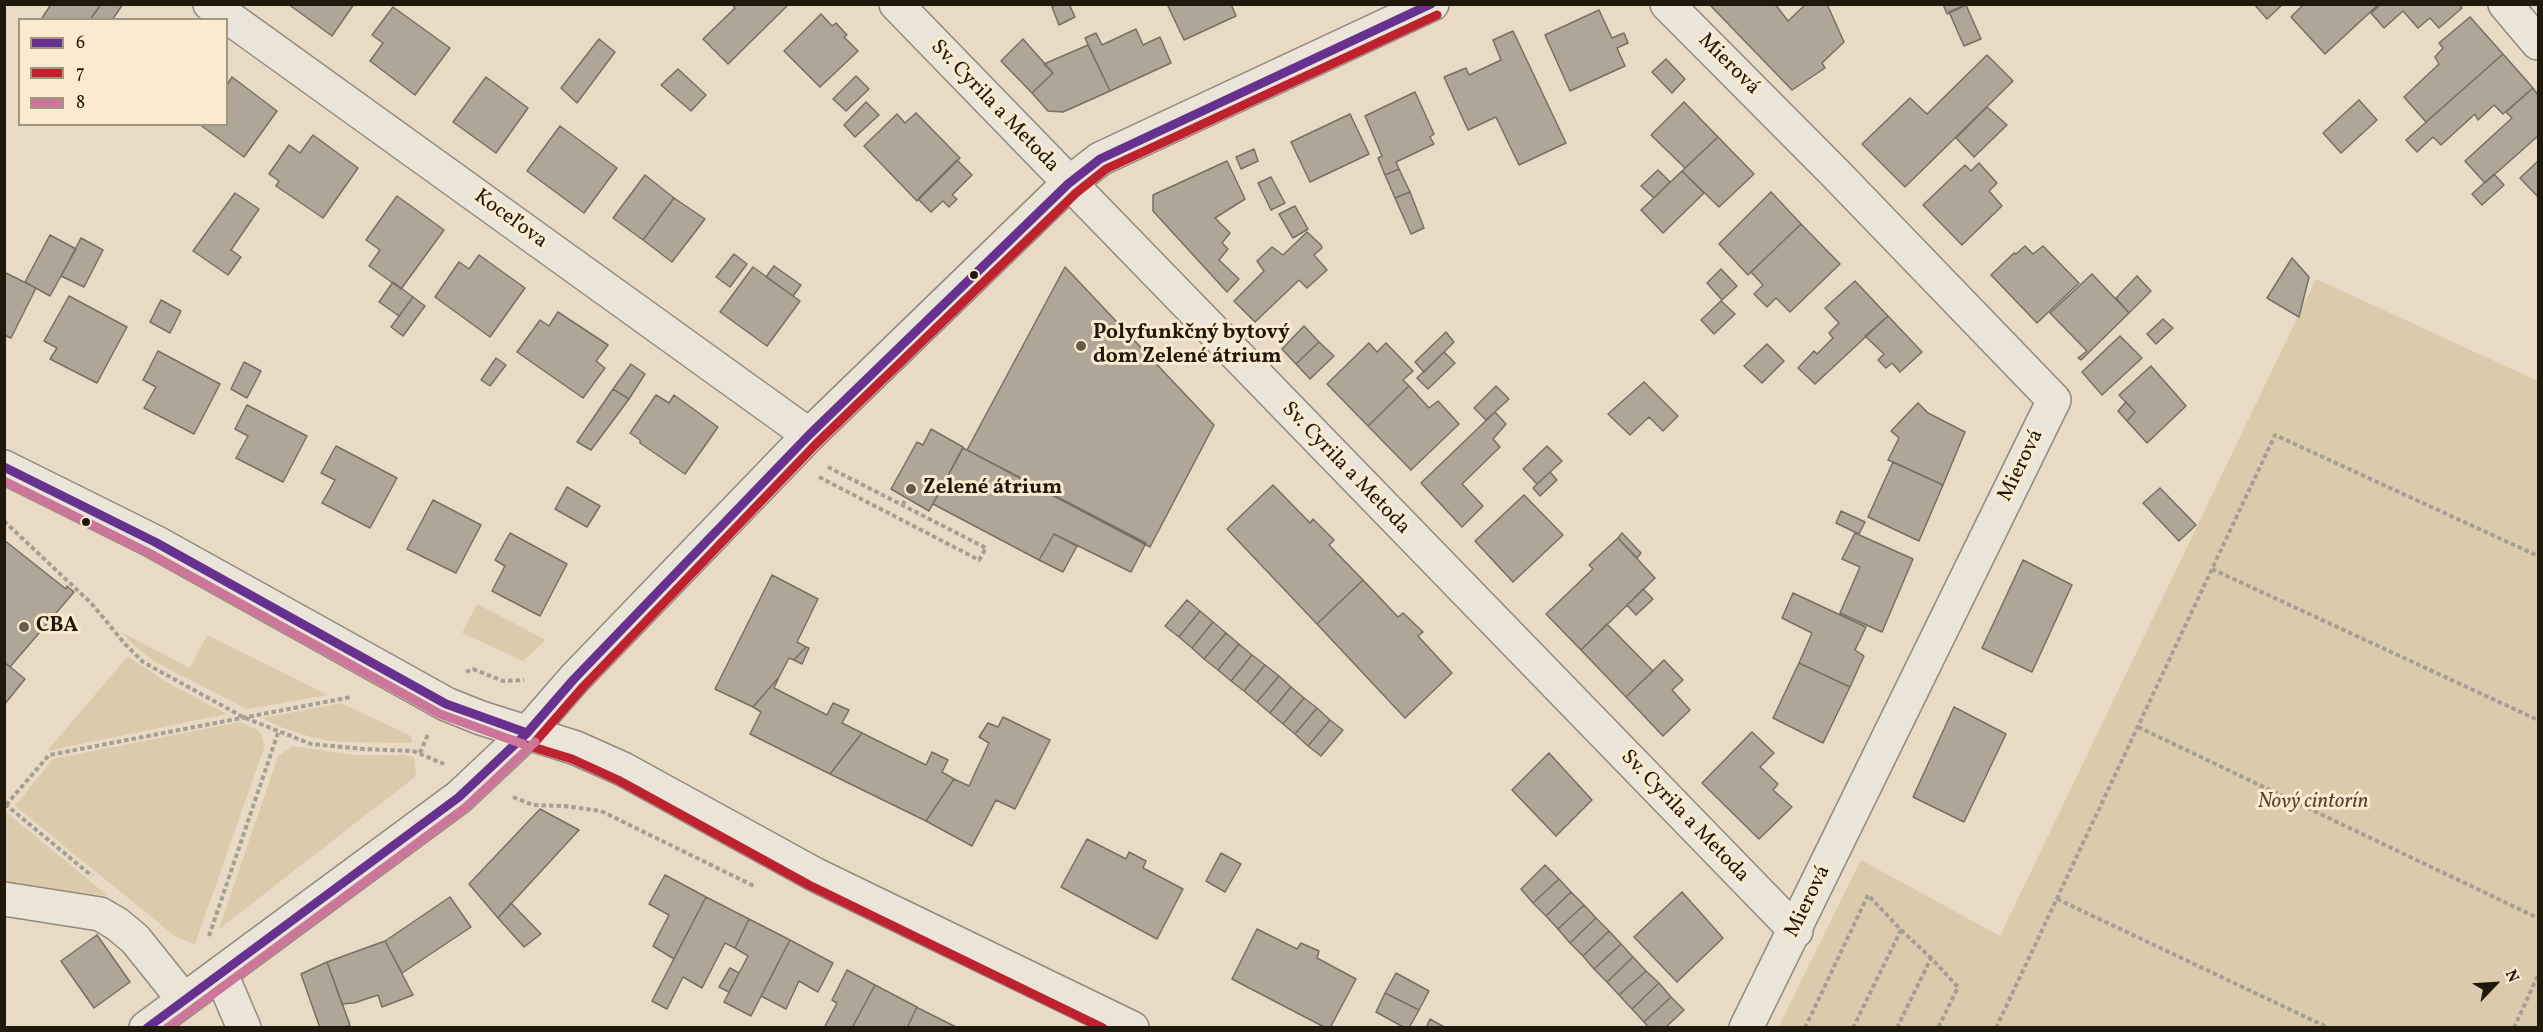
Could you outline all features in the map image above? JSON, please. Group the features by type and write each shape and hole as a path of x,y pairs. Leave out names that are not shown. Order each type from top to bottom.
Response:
{"street":[{"name":"Koceľova","path":"210,4 809,435"},
{"name":"Sv. Cyrila a Metoda","path":"896,4 1068,184 1796,931"},
{"path":"146,1028 184,1000 213,960 459,797 527,733 574,679 809,435 1068,184 1100,159 1432,4"},
{"name":"Mierová","path":"1667,4 1835,173 2054,400 1796,931 1746,1028"},
{"path":"2505,4 2538,43"},
{"path":"4,467 155,542 446,704 576,748 623,769 814,874 1132,1028"},
{"path":"4,899 100,914 135,939 184,1000"},
{"path":"213,960 244,1028"}],"path":[{"path":"1996,1028 2275,435 2538,556"},
{"path":"816,476 979,560 986,548 825,465"},
{"path":"903,505 906,498"},
{"path":"4,521 72,587 143,662 243,717 278,733 311,744 413,751 438,761"},
{"path":"2212,569 2538,720"},
{"path":"98,881 5,805 49,755 351,697"},
{"path":"2138,727 2538,918"},
{"path":"213,960 278,733"},
{"path":"420,753 428,733"},
{"path":"512,796 534,805 601,811"},
{"path":"1805,1028 1868,896 1958,987 1938,1028"},
{"path":"2057,899 2329,1028"},
{"path":"1853,1028 1901,930"},
{"path":"1898,1028 1931,958"},
{"path":"2514,1028 2538,975"}],"green space":[{"name":"Nový cintorín","path":"2316,279 2538,381 2538,1027 1778,1028 1861,860 2000,936"},
{"path":"477,604 546,640 523,661 462,633"},
{"path":"121,632 190,668 207,635 328,695 247,709 155,662"},
{"path":"128,656 168,683 227,714 47,751"},
{"path":"341,703 411,736 412,743 339,742 314,738 278,726 263,718"},
{"path":"239,722 258,730 263,739 264,748 195,944 176,937 15,806 53,759"},
{"path":"293,746 355,755 414,757 416,776 219,929 278,756"},
{"path":"5,811 108,896 5,883"}],"building":[{"path":"48,4 101,4 91,18 42,18 50,6"},
{"path":"101,4 123,4 113,18 91,18"},
{"path":"288,4 354,4 332,36"},
{"path":"732,4 789,4 728,64 703,39 735,8"},
{"path":"1057,4 1069,4 1075,17 1059,25 1052,7"},
{"path":"1167,4 1231,4 1236,16 1184,40"},
{"path":"1709,4 1775,4 1788,21 1806,4 1827,4 1844,42 1822,63 1825,68 1792,90"},
{"path":"1943,4 1966,4 1966,5 1947,14"},
{"path":"2254,4 2283,4 2267,19"},
{"path":"2304,4 2379,4 2325,54 2291,17"},
{"path":"2381,4 2459,4 2462,8 2439,28 2430,18 2418,28 2403,11 2384,28 2371,13"},
{"path":"1966,5 1981,39 1964,46 1949,12"},
{"path":"393,7 450,48 415,95 370,61 383,43 372,35"},
{"path":"1599,10 1612,38 1624,33 1628,43 1617,48 1625,66 1570,91 1545,35"},
{"path":"821,14 832,26 836,23 847,35 844,37 858,51 820,87 784,51"},
{"path":"2470,17 2503,54 2426,122 2404,97 2439,64 2435,57 2443,48 2439,43"},
{"path":"1136,29 1143,45 1160,37 1171,63 1110,91 1085,38 1096,33 1102,45"},
{"path":"1513,31 1566,143 1519,165 1496,117 1468,130 1444,77 1466,68 1469,75 1501,60 1493,40"},
{"path":"599,39 615,52 577,103 561,88"},
{"path":"1023,39 1053,73 1032,93 1001,61"},
{"path":"1088,45 1110,91 1063,112 1048,111 1032,93 1053,73 1044,64"},
{"path":"2503,54 2533,88 2503,114 2494,105 2478,120 2475,114 2441,145 2433,137 2417,152 2406,140"},
{"path":"1987,55 2013,81 1905,187 1862,144 1910,98 1927,114"},
{"path":"1666,59 1685,79 1672,93 1652,72"},
{"path":"678,69 706,95 691,111 661,85"},
{"path":"856,76 869,89 846,111 833,99"},
{"path":"232,77 277,111 244,157 202,126 228,126 228,83"},
{"path":"486,77 528,108 496,153 453,122"},
{"path":"2533,88 2538,95 2538,136 2485,183 2465,161 2512,118 2506,112"},
{"path":"1415,92 1434,134 1430,137 1434,144 1396,162 1399,169 1385,175 1378,158 1382,156 1365,116"},
{"path":"2359,100 2377,120 2341,153 2323,133"},
{"path":"866,102 879,115 855,137 844,125"},
{"path":"1684,102 1718,137 1685,168 1651,135"},
{"path":"1987,107 2007,125 1974,157 1956,138"},
{"path":"916,113 960,158 917,201 864,146 897,114 905,123"},
{"path":"1350,114 1369,154 1310,182 1291,142"},
{"path":"560,126 617,168 584,213 527,171"},
{"path":"313,135 358,168 323,218 276,186 279,181 269,174 289,145 300,153"},
{"path":"1718,137 1754,174 1719,207 1682,171"},
{"path":"1254,149 1258,161 1241,169 1236,157"},
{"path":"957,160 972,175 952,195 957,199 949,207 943,201 931,212 918,199"},
{"path":"1227,161 1245,199 1215,218 1230,233 1222,243 1228,249 1219,260 1239,279 1227,292 1153,211 1153,195"},
{"path":"2538,161 2538,197 2520,178"},
{"path":"1979,163 1997,183 1989,191 2002,206 1962,245 1923,205 1965,165 1971,171"},
{"path":"1399,169 1410,192 1395,198 1385,175"},
{"path":"1658,170 1670,182 1654,198 1641,186"},
{"path":"1682,171 1704,193 1663,233 1641,210"},
{"path":"2494,174 2504,185 2482,205 2472,194"},
{"path":"645,175 674,198 643,240 613,218"},
{"path":"1271,177 1285,203 1271,210 1258,183"},
{"path":"1410,192 1424,228 1411,234 1395,198"},
{"path":"1771,192 1801,224 1748,275 1719,244"},
{"path":"235,193 259,209 231,250 241,257 228,275 193,251"},
{"path":"397,196 444,230 401,289 369,266 380,250 366,240"},
{"path":"674,198 705,219 672,262 643,240"},
{"path":"1295,206 1308,229 1293,238 1279,214"},
{"path":"1801,224 1840,264 1790,312 1776,298 1767,307 1754,294 1763,285 1751,272"},
{"path":"1307,232 1321,245 1322,248 1314,255 1327,270 1307,288 1299,280 1255,322 1234,301 1264,271 1257,261 1272,247 1283,255"},
{"path":"50,235 76,249 50,296 25,282"},
{"path":"81,238 103,250 84,287 61,276"},
{"path":"2025,246 2033,254 2043,246 2079,283 2037,323 1991,275 2014,253 2016,254"},
{"path":"734,254 747,264 730,287 716,277"},
{"path":"479,255 525,288 490,337 435,297 459,262 469,269"},
{"path":"2292,258 2309,277 2299,317 2267,298"},
{"path":"774,266 801,285 793,296 766,277"},
{"path":"753,267 800,301 767,346 720,312"},
{"name":"Polyfunkčný bytový dom Zelené átrium","path":"1065,267 1214,425 1150,547 967,450"},
{"path":"1721,269 1737,286 1722,300 1707,283"},
{"path":"4,272 36,288 11,338 4,335"},
{"path":"2092,274 2129,313 2081,360 2078,358 2087,351 2050,313"},
{"path":"2137,276 2151,291 2129,313 2116,298"},
{"path":"1855,281 1888,316 1815,384 1798,368 1814,351 1817,354 1833,338 1829,333 1839,323 1825,308"},
{"path":"393,282 413,297 399,316 379,302"},
{"path":"69,296 127,327 97,383 50,359 57,348 44,341"},
{"path":"413,297 425,306 403,336 391,327"},
{"path":"161,300 181,311 170,333 150,322"},
{"path":"1721,301 1735,314 1714,334 1701,320"},
{"path":"558,312 608,345 596,361 605,368 583,398 517,352 540,320 549,326"},
{"path":"1888,316 1922,352 1900,372 1892,363 1886,368 1878,360 1884,354 1865,336"},
{"path":"2163,319 2173,328 2156,344 2147,334"},
{"path":"1304,326 1319,342 1296,364 1282,349"},
{"path":"1446,332 1454,342 1424,372 1415,362"},
{"path":"2120,336 2142,358 2102,395 2082,372"},
{"path":"1319,342 1334,356 1310,379 1296,364"},
{"path":"1369,343 1377,352 1386,343 1413,371 1403,380 1409,386 1368,426 1327,384"},
{"path":"1767,344 1784,361 1762,383 1744,366"},
{"path":"158,351 220,384 194,434 144,408 156,387 143,380"},
{"path":"1444,352 1455,363 1428,389 1417,378"},
{"path":"496,358 506,365 490,386 481,380"},
{"path":"244,362 261,371 247,398 231,389"},
{"path":"631,364 645,374 629,399 613,389"},
{"path":"2151,366 2186,406 2147,443 2127,421 2135,412 2119,395"},
{"path":"1644,382 1678,416 1663,431 1649,417 1630,435 1608,414"},
{"path":"1409,386 1429,408 1438,401 1459,424 1411,470 1368,426"},
{"path":"1496,386 1509,399 1486,420 1474,408"},
{"path":"613,389 629,399 591,450 577,442"},
{"path":"656,395 669,403 674,395 718,427 685,474 640,443 640,440 630,433"},
{"path":"2126,402 2135,412 2127,421 2118,411"},
{"path":"1918,403 1928,413 1965,432 1943,485 1888,460 1899,438 1891,431"},
{"path":"247,405 307,436 283,482 236,458 248,436 235,429"},
{"path":"1495,412 1506,424 1493,439 1500,447 1462,484 1483,506 1462,527 1421,483"},
{"path":"931,429 963,447 929,511 891,489 917,442 923,445"},
{"path":"336,446 397,478 370,528 322,503 335,480 321,473"},
{"path":"1547,446 1562,461 1537,484 1523,469"},
{"path":"963,448 1146,543 1131,572 1054,534 1039,560 933,504"},
{"path":"1893,462 1943,485 1919,541 1868,517"},
{"path":"1550,472 1557,480 1540,496 1533,488"},
{"path":"1273,485 1310,523 1313,519 1334,540 1329,545 1363,580 1317,624 1227,529"},
{"path":"567,487 600,506 587,527 555,509"},
{"path":"2160,488 2196,525 2179,541 2143,503"},
{"path":"1524,495 1563,535 1513,582 1475,541"},
{"path":"433,500 481,525 456,573 407,549"},
{"path":"1841,511 1865,522 1859,534 1836,523"},
{"path":"510,533 567,564 540,616 492,591 505,566 495,560"},
{"path":"1622,533 1641,553 1637,558 1618,538"},
{"path":"1855,533 1913,559 1882,632 1840,613 1860,567 1842,559"},
{"path":"1054,534 1077,546 1063,572 1039,560"},
{"path":"1618,538 1655,578 1581,650 1546,614 1593,569 1589,565"},
{"name":"CBA","path":"4,540 66,589 67,586 74,592 10,667 4,662"},
{"path":"2023,560 2072,585 2032,672 1982,648"},
{"path":"772,575 818,599 797,642 806,647 794,660 789,658 779,677 753,707 715,689"},
{"path":"1363,580 1398,617 1403,613 1423,632 1418,636 1452,673 1405,718 1317,624"},
{"path":"1643,589 1653,599 1636,615 1627,605"},
{"path":"1793,593 1866,627 1855,650 1864,656 1850,687 1799,663 1812,633 1782,618"},
{"path":"1187,600 1200,611 1179,637 1165,626"},
{"path":"1200,611 1213,622 1192,648 1179,637"},
{"path":"1213,622 1226,633 1204,659 1192,648"},
{"path":"1607,624 1653,671 1626,697 1581,650"},
{"path":"1226,633 1239,644 1218,670 1204,659"},
{"path":"1239,644 1252,655 1231,681 1218,670"},
{"path":"806,647 809,648 802,664 794,660"},
{"path":"1252,655 1265,665 1244,691 1231,681"},
{"path":"1664,660 1683,680 1672,690 1690,710 1663,736 1626,697"},
{"path":"4,662 25,679 4,705"},
{"path":"1799,663 1850,687 1823,743 1773,718"},
{"path":"1265,665 1279,676 1257,702 1244,691"},
{"path":"1279,676 1291,687 1270,713 1257,702"},
{"path":"779,677 774,688 827,715 833,703 849,710 842,723 862,733 830,774 750,734 761,712 753,707"},
{"path":"1291,687 1304,698 1283,724 1270,713"},
{"path":"1304,698 1317,708 1295,734 1283,724"},
{"path":"1954,707 2006,734 1964,822 1913,797"},
{"path":"1317,708 1330,720 1308,746 1295,734"},
{"path":"1003,717 1050,740 1015,809 996,800 972,846 926,821 954,779 969,786 989,743 979,737 988,723 998,727"},
{"path":"1330,720 1343,730 1321,756 1308,746"},
{"path":"1752,732 1774,753 1760,767 1778,784 1773,790 1792,807 1759,839 1702,783"},
{"path":"862,733 926,765 932,752 948,760 942,772 954,779 926,821 830,774"},
{"path":"1549,753 1592,800 1556,836 1512,790"},
{"path":"540,809 579,830 498,918 469,884"},
{"path":"1087,839 1126,859 1129,852 1146,861 1143,868 1183,889 1157,939 1061,887"},
{"path":"1221,853 1241,864 1225,892 1206,881"},
{"path":"1545,865 1559,879 1533,903 1521,889"},
{"path":"665,875 706,897 674,959 653,946 669,915 649,904"},
{"path":"1559,879 1571,892 1546,916 1533,903"},
{"path":"1571,892 1584,905 1558,929 1546,916"},
{"path":"1682,892 1723,938 1677,982 1634,937"},
{"path":"450,897 471,927 402,973 385,941"},
{"path":"706,897 749,919 735,948 725,943 702,988 683,977 667,1009 652,1001"},
{"path":"511,903 541,934 524,947 498,918"},
{"path":"1584,905 1596,918 1570,943 1558,929"},
{"path":"1596,918 1609,931 1583,956 1570,943"},
{"path":"749,919 790,940 751,1016 724,1002 748,956 735,948"},
{"path":"1257,929 1297,949 1301,943 1319,951 1317,958 1356,979 1330,1028 1232,979"},
{"path":"1609,931 1621,944 1594,969 1583,956"},
{"path":"97,935 130,982 94,1008 61,961"},
{"path":"790,940 833,963 818,992 799,981 786,1009 761,996"},
{"path":"385,941 413,995 382,1007 378,995 354,1003 342,1004 327,962"},
{"path":"1621,944 1633,957 1607,982 1594,969"},
{"path":"1633,957 1646,971 1619,995 1607,982"},
{"path":"327,962 350,1025 343,1028 320,1028 301,974"},
{"path":"730,968 739,973 729,992 719,987"},
{"path":"847,970 875,985 852,1028 824,1028 837,1003 832,1000"},
{"path":"1646,971 1659,983 1632,1009 1619,995"},
{"path":"1396,973 1429,991 1419,1010 1385,993"},
{"path":"1659,983 1671,997 1644,1022 1632,1009"},
{"path":"875,985 917,1007 907,1028 852,1028"},
{"path":"1385,993 1419,1010 1409,1028 1376,1012"},
{"path":"1671,997 1684,1010 1665,1028 1649,1028 1644,1022"},
{"path":"918,1008 958,1028 907,1028"},
{"path":"1430,1019 1446,1028 1426,1028"}],"transit line":[{"name":"6","path":"147,1028 459,797 527,733 574,679 809,435 1068,184 1100,159 1431,4"},
{"name":"7","path":"536,741 583,687 817,443 1076,193 1106,169 1437,15"},
{"name":"6","path":"4,467 155,542 446,704 527,733"},
{"name":"8","path":"4,481 149,553 440,714 523,744"},
{"name":"8","path":"167,1028 466,807 535,742"},
{"name":"7","path":"523,744 572,759 618,780 809,885 1103,1028"}],"place":[{"name":"Polyfunkčný bytový dom Zelené átrium","path":"1081,346"},
{"name":"Zelené átrium","path":"911,489"},
{"name":"CBA","path":"24,627"}]}
